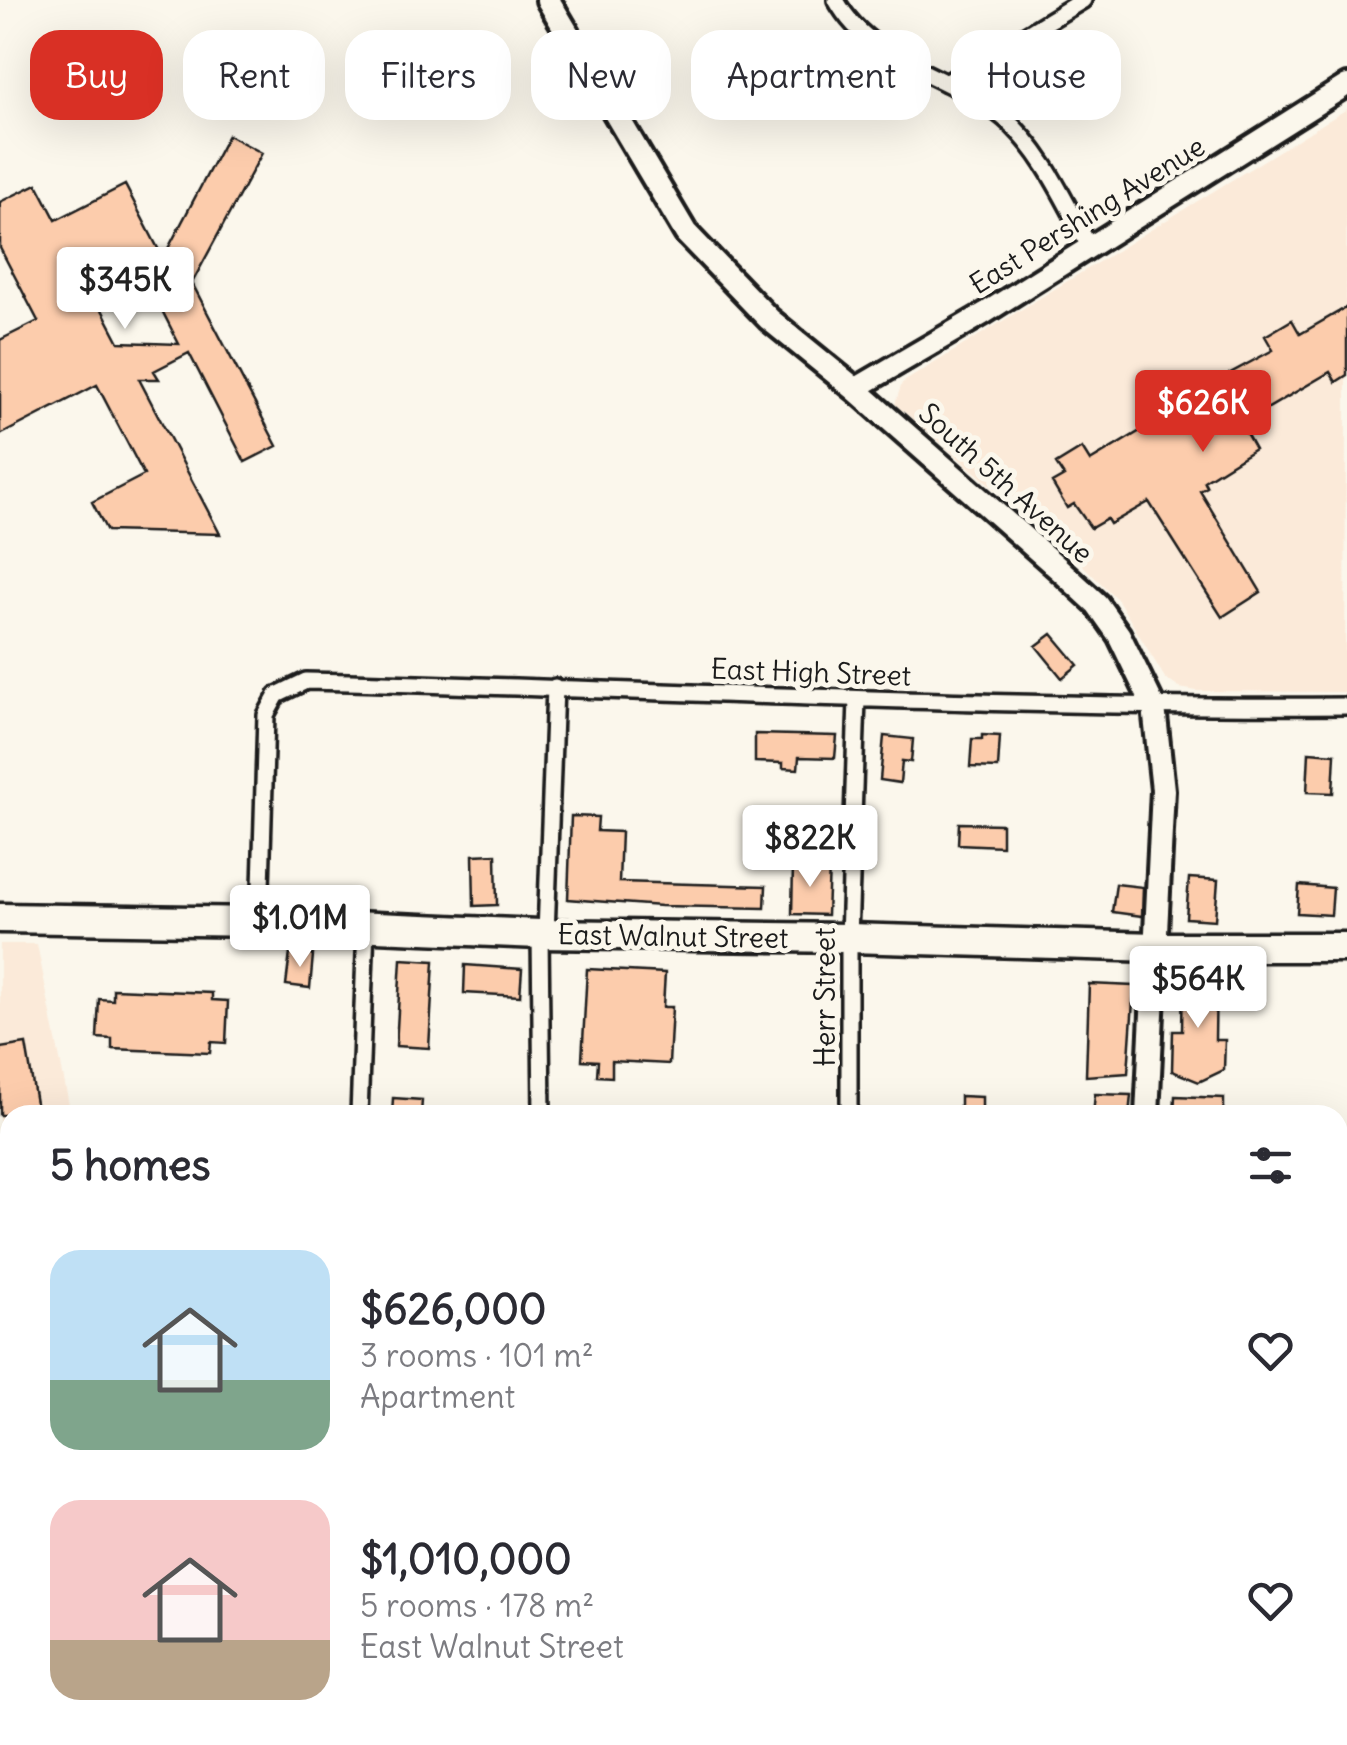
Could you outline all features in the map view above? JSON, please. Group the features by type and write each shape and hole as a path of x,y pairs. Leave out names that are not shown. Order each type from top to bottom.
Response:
{"highway":[{"name":"East Walnut Street","path":"0,918 1155,948 1347,947"}],"main road":[{"name":"South 5th Avenue","path":"548,0 686,232 769,319 855,389 1097,604 1120,635 1154,708 1162,790 1147,1105"}],"street":[{"path":"836,0 842,11 890,56 1003,118 1049,172 1090,246"},
{"path":"946,84 1083,0"},
{"name":"East Pershing Avenue","path":"855,389 985,314 1347,86"},
{"name":"East High Street","path":"260,922 266,715 277,695 306,681 1154,708 1347,706"},
{"path":"542,1105 543,934 555,687"},
{"name":"Herr Street","path":"850,1105 849,938 858,699"},
{"path":"360,1105 366,926"}],"shaded area":[{"path":"1347,109 1345,692 1179,688 1165,678 1118,600 1071,554 895,404 902,383"},
{"path":"0,944 37,944 69,1105 0,1105"}],"building":[{"path":"228,135 262,153 192,283 277,446 245,462 189,353 154,371 159,379 139,379 220,534 107,531 92,502 144,475 97,385 0,435 0,340 38,321 0,248 0,202 37,184 56,220 125,185 163,258","holes":["84,275 145,277 179,344 119,342"]},
{"path":"1347,307 1347,375 1336,382 1330,372 1241,424 1255,449 1204,481 1207,487 1200,491 1261,592 1222,617 1149,502 1110,524 1107,519 1091,528 1074,504 1067,508 1052,483 1064,476 1056,464 1082,448 1090,461 1160,419 1156,413 1273,350 1265,336 1292,320 1300,334"},
{"path":"1052,634 1078,665 1062,678 1036,646"},
{"path":"755,734 837,736 835,758 799,757 798,769 783,768 783,763 755,762"},
{"path":"982,735 1000,736 998,768 970,767 972,739 982,739"},
{"path":"884,736 913,739 911,762 902,761 900,783 880,780"},
{"path":"1309,752 1335,754 1333,793 1307,792"},
{"path":"571,816 598,817 597,831 621,832 619,882 766,886 765,908 568,899"},
{"path":"959,823 1002,824 1002,846 958,844"},
{"path":"496,854 497,905 474,906 473,855"},
{"path":"793,865 829,866 827,915 792,914"},
{"path":"1189,878 1218,880 1215,920 1186,918"},
{"path":"1116,884 1143,887 1142,916 1112,912"},
{"path":"1299,885 1333,888 1331,915 1297,913"},
{"path":"290,953 313,955 310,988 286,985"},
{"path":"401,959 434,961 429,1048 396,1046"},
{"path":"465,965 522,969 520,996 464,993"},
{"path":"587,969 665,973 663,1007 672,1007 669,1064 612,1061 612,1077 597,1076 598,1061 582,1060"},
{"path":"1183,974 1216,975 1215,1040 1225,1040 1224,1070 1199,1082 1172,1071 1173,1031 1182,1031"},
{"path":"1089,984 1134,986 1128,1073 1086,1076"},
{"path":"113,989 212,993 212,1000 228,1001 226,1043 211,1042 210,1053 112,1049 112,1039 97,1038 99,999 113,1000"},
{"path":"26,1044 36,1105 0,1105 0,1048"},
{"path":"1095,1094 1131,1095 1130,1105 1094,1105"},
{"path":"960,1096 982,1097 982,1105 960,1105"},
{"path":"1175,1096 1224,1098 1224,1105 1175,1105"},
{"path":"393,1098 422,1100 422,1105 393,1105"}]}
